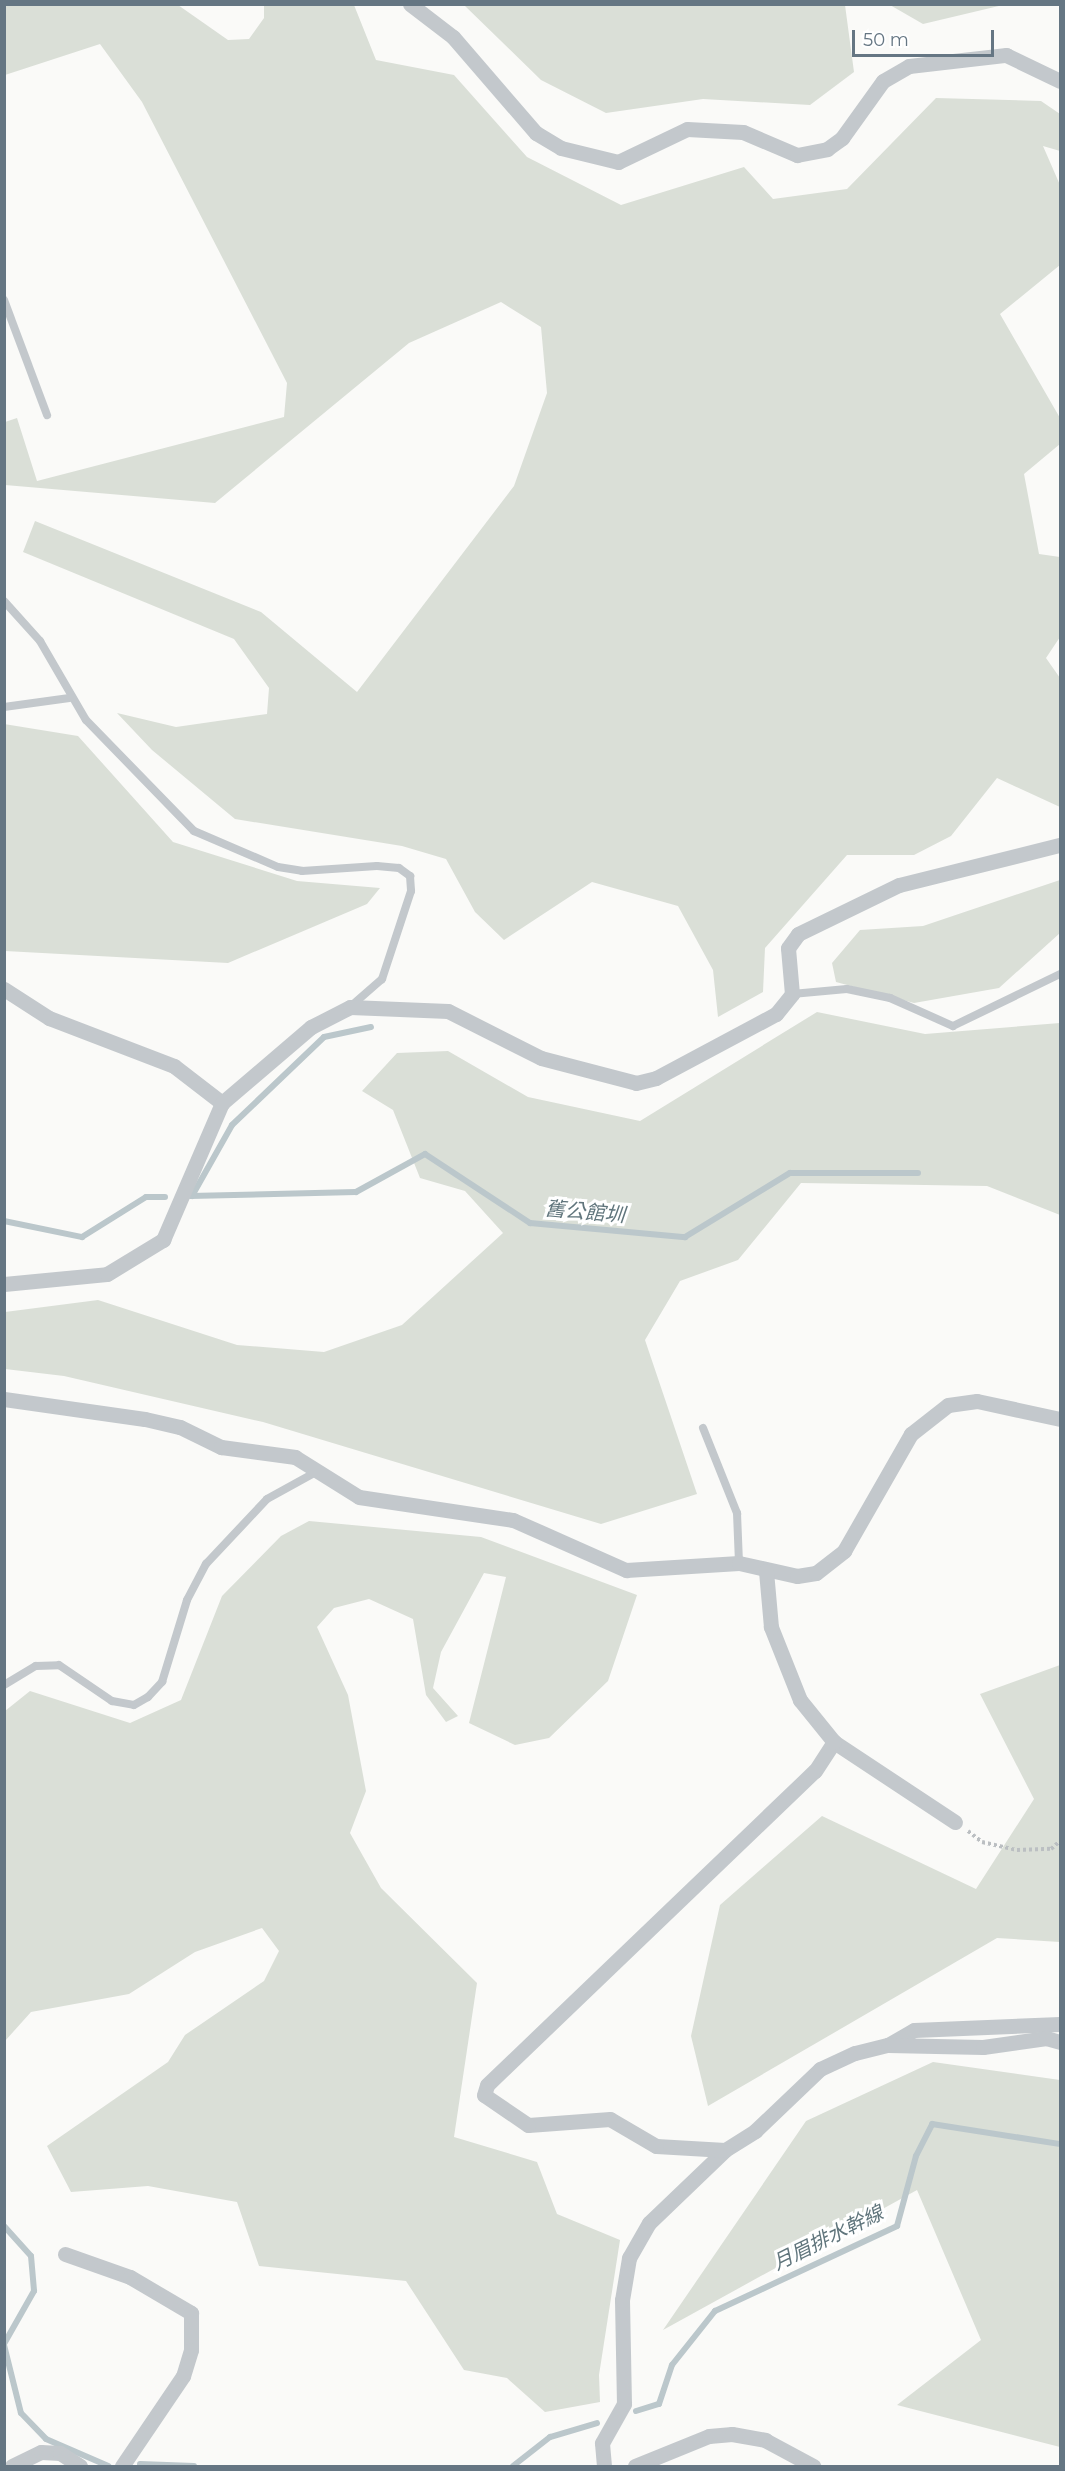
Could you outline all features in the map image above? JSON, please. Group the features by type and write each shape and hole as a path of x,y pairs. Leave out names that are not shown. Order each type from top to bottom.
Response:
{"street":[{"path":"410,4 453,37 536,134 561,147 618,162 687,129 743,132 797,155 827,149 842,138 883,81 909,66 1006,55 1060,81"},
{"path":"4,1284 107,1274 163,1240 222,1103 311,1027 350,1007 448,1011 542,1058 636,1083 656,1078 776,1014 792,994 788,948 798,934 899,885 1060,845"},
{"path":"4,989 49,1018 174,1066 222,1103"},
{"path":"4,1398 180,1427 221,1447 295,1457 320,1470 359,1497 513,1520 626,1570 739,1563 766,1571 797,1576 816,1572 844,1551 910,1434 948,1405 977,1401 1060,1419"},
{"path":"766,1571 771,1627 800,1700 834,1742 955,1822"},
{"path":"725,2150 656,2146 610,2119 528,2125 484,2095 487,2085 815,1771 834,1742"},
{"path":"604,2466 602,2443 624,2404 622,2300 629,2258 649,2223 725,2150 755,2131 820,2069 888,2045 914,2030 1060,2024"},
{"path":"888,2045 983,2047 1046,2038 1060,2042"},
{"path":"65,2254 130,2277 191,2313 191,2350 183,2376 122,2466"},
{"path":"635,2466 709,2436 732,2434 765,2440 813,2466"},
{"path":"12,2466 41,2452 60,2453 80,2466"}],"lane":[{"path":"4,300 47,415"},
{"path":"4,600 40,641 69,698 175,817 194,831 278,867 303,871 377,866 399,868 410,876 411,891 382,979 350,1007"},
{"path":"4,707 69,698"},
{"path":"792,994 847,989 890,999 953,1026 1060,974"},
{"path":"703,1428 737,1513 739,1563"},
{"path":"4,1685 36,1666 59,1665 112,1701 134,1705 148,1698 162,1682 187,1600 206,1564 267,1499 320,1470"}],"path":[{"path":"955,1822 982,1842 1017,1850 1051,1849 1060,1841"}],"shaded area":[{"path":"5,4 178,5 228,40 249,39 264,18 264,5 354,5 376,60 454,75 527,157 621,205 744,167 773,199 847,189 936,98 1041,101 1060,114 1060,151 1043,146 1060,185 1060,265 1000,314 1060,418 1060,444 1024,474 1039,554 1060,557 1060,637 1046,658 1060,678 1060,807 997,778 951,836 914,855 847,855 765,948 763,992 718,1017 713,970 678,906 592,882 504,940 475,912 446,859 402,846 235,819 152,750 117,713 176,727 267,714 269,688 234,639 23,552 35,521 261,612 357,692 514,486 547,393 541,327 501,302 409,343 215,503 5,485 5,422 17,418 37,481 284,417 287,383 142,102 100,44 5,75"},
{"path":"464,5 845,5 854,72 810,105 703,99 606,113 541,80"},
{"path":"890,5 1003,5 923,24"},
{"path":"4,724 78,736 173,842 297,881 380,888 367,904 228,963 5,951"},
{"path":"1060,880 1060,933 999,988 914,1003 836,982 832,963 860,930 923,926"},
{"path":"817,1012 925,1034 1060,1023 1060,1215 987,1186 801,1183 738,1260 680,1281 645,1340 697,1494 601,1524 263,1422 64,1376 5,1369 5,1312 98,1300 237,1345 324,1352 402,1325 503,1233 465,1191 420,1178 393,1110 362,1091 397,1053 448,1051 528,1097 640,1121"},
{"path":"309,1521 481,1537 637,1595 608,1681 549,1738 515,1745 469,1723 506,1577 484,1573 441,1652 433,1688 458,1716 446,1722 426,1695 413,1619 369,1599 334,1608 317,1627 348,1695 366,1791 350,1833 381,1888 477,1983 454,2137 537,2162 557,2214 620,2240 599,2375 600,2402 545,2412 507,2378 464,2370 406,2281 259,2266 237,2202 148,2186 71,2192 47,2146 168,2062 185,2035 264,1981 279,1951 262,1928 195,1952 129,1994 31,2012 5,2041 5,1711 30,1691 130,1723 181,1700 222,1596 281,1536"},
{"path":"1060,1665 1060,1942 997,1938 708,2106 691,2036 720,1905 822,1816 976,1889 1034,1799 980,1694"},
{"path":"933,2062 1060,2080 1060,2447 897,2405 981,2340 917,2190 663,2330 806,2121"}],"waterway":[{"path":"192,1196 232,1125 324,1037 371,1027"},
{"name":"舊公館圳","path":"190,1196 356,1192 425,1154 530,1223 685,1237 790,1173 918,1173"},
{"name":"舊公館圳","path":"4,1221 82,1237 146,1197 165,1197"},
{"name":"月眉排水幹線","path":"636,2411 659,2404 672,2365 715,2311 897,2226 916,2156 932,2124 1060,2144"},
{"name":"月眉排水幹線","path":"4,2226 31,2256 34,2291 4,2344"},
{"name":"月眉排水幹線","path":"4,2345 21,2413 46,2439 108,2466"},
{"name":"月眉排水幹線","path":"513,2466 550,2437 597,2423"},
{"name":"月眉排水幹線","path":"140,2464 194,2466"}]}
